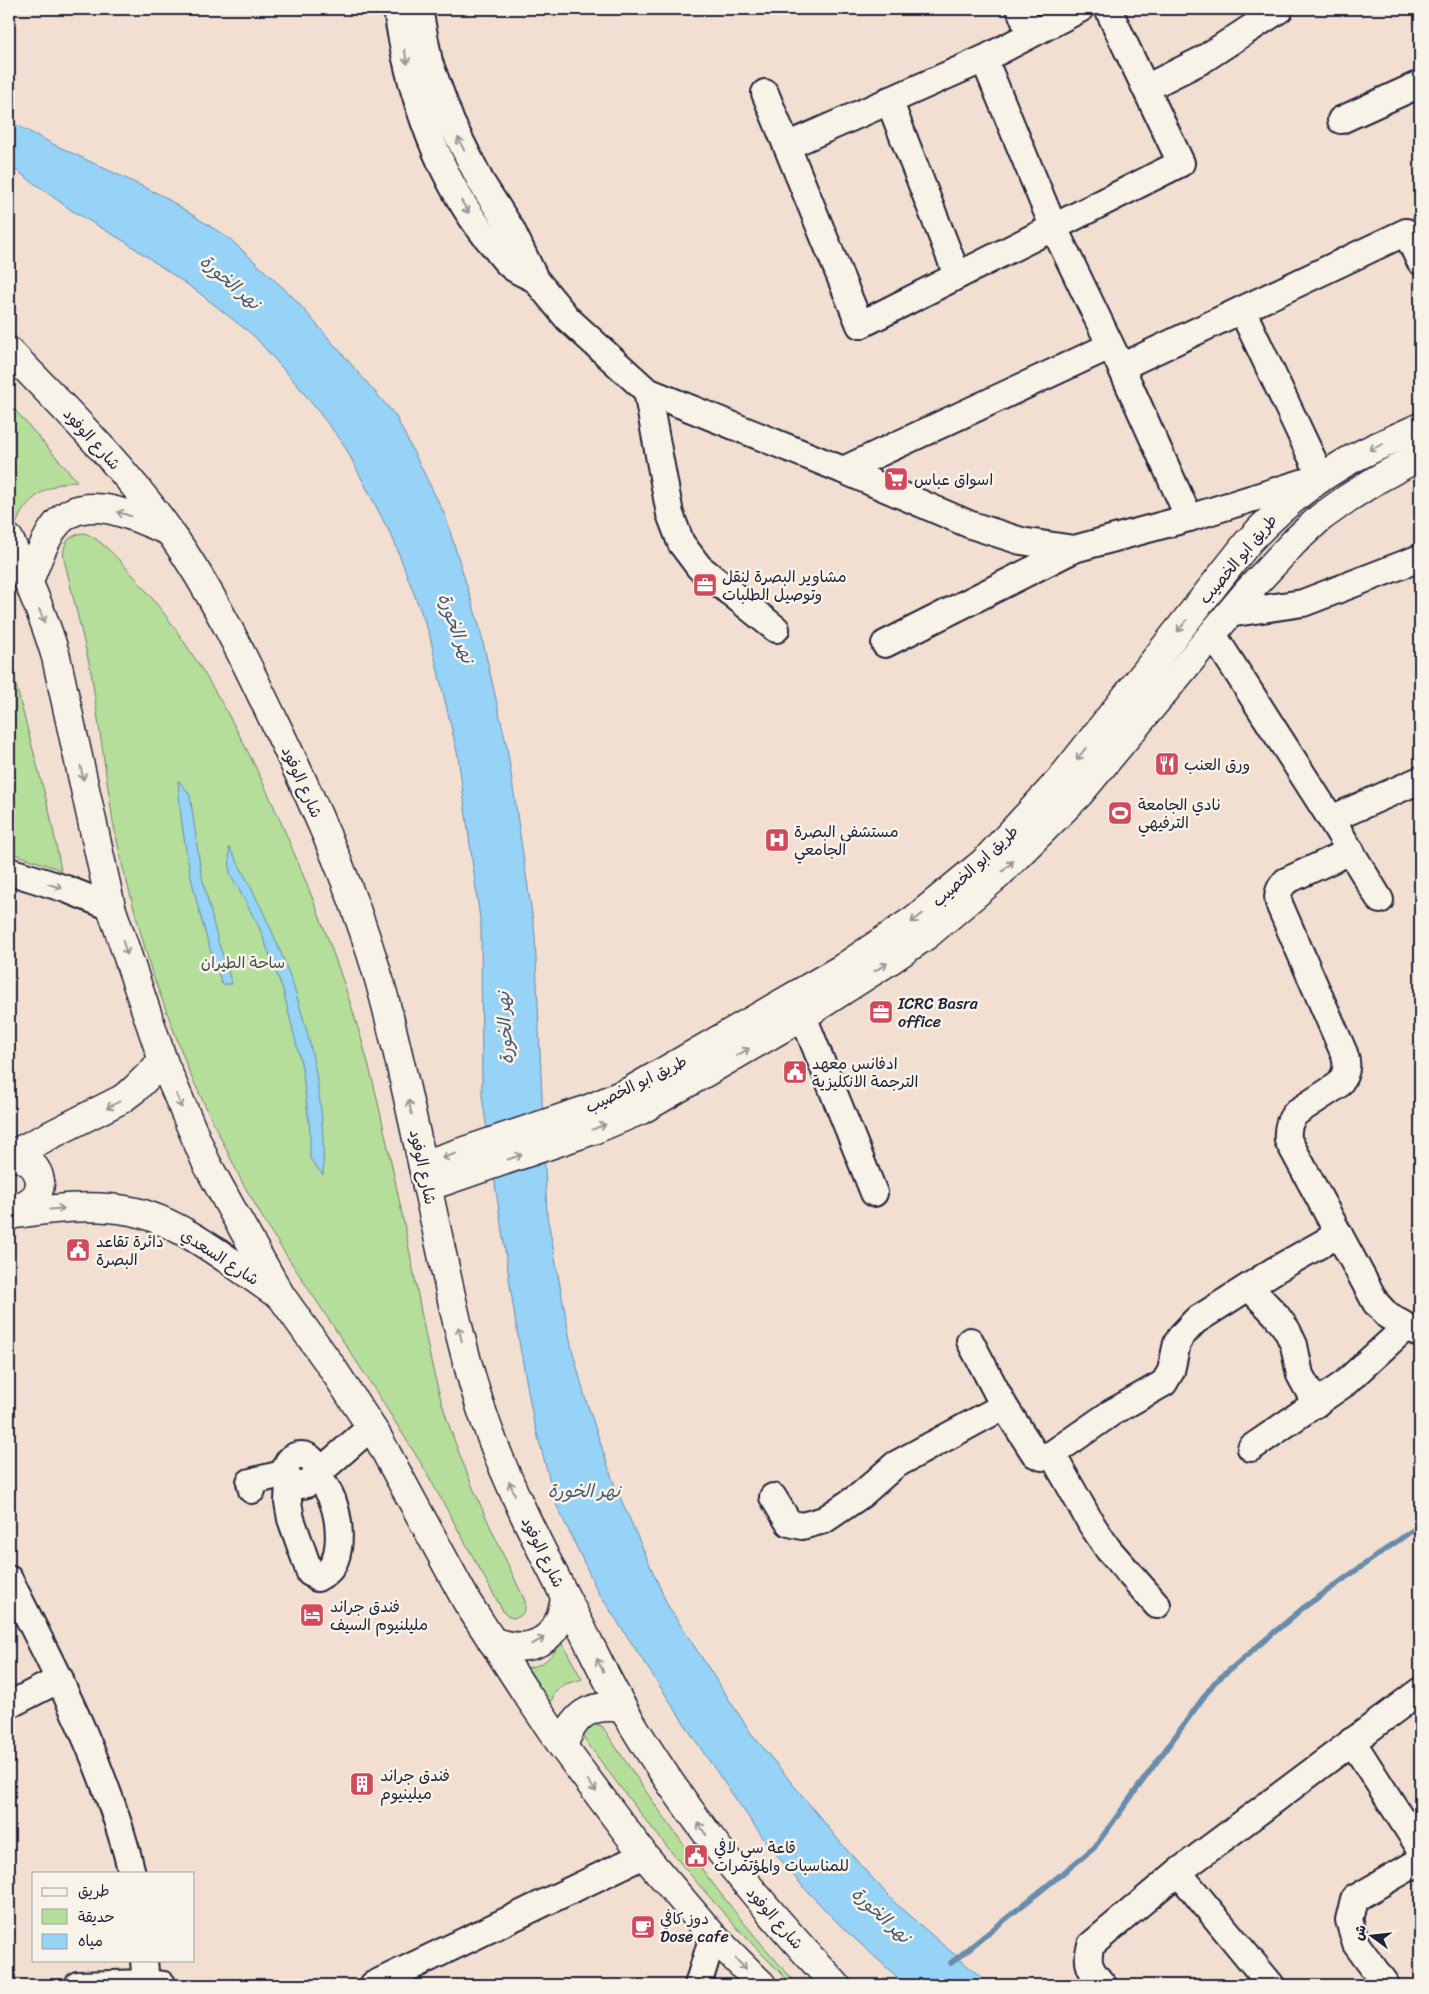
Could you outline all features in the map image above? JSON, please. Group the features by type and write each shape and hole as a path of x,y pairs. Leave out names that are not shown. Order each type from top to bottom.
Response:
{"main road":[{"name":"شارع الوفود","path":"9,351 108,455 170,532 205,588 237,645 305,785 369,944 388,1013 462,1346 487,1426 510,1483 565,1597 623,1708 670,1784 752,1894 836,1985"},
{"name":"طريق ابو الخصيب","path":"552,1132 593,1130 656,1102 803,1016 889,962 956,912 1011,864 1070,787 1248,542 1276,512 1321,477 1369,450 1420,427"},
{"name":"طريق ابو الخصيب","path":"425,1176 552,1132 608,1101 652,1080 879,945 915,920 1070,787 1220,623 1271,564 1320,518 1376,480 1420,456"},
{"path":"29,581 54,527 66,516 80,509 96,507 112,510 170,532"},
{"path":"9,539 29,581 48,629 56,657 111,907 163,1061 206,1162 281,1296 331,1366 371,1427 467,1602 563,1747 644,1855 713,1936 762,1985"},
{"path":"9,1156 122,1099 135,1090 163,1061"},
{"path":"9,1156 21,1158 30,1164 38,1172 40,1184 39,1190 32,1200 9,1214"},
{"name":"شارع السعدي","path":"9,1214 56,1208 110,1208 133,1211 154,1218 176,1229 281,1296"},
{"path":"492,1640 506,1646 521,1647 535,1644 548,1636 558,1625 564,1612 565,1597"},
{"path":"563,1747 568,1731 577,1718 591,1709 607,1706 623,1708"}],"street":[{"path":"397,9 418,102 447,174 465,208 482,233 511,266 534,279"},
{"path":"418,9 428,62 451,122 481,182 511,229 534,279 568,319 647,391 988,531 1022,541 1074,550"},
{"path":"1020,9 1030,34"},
{"path":"787,146 984,58 1080,9"},
{"path":"765,93 860,325 1181,163 1108,9"},
{"path":"1146,88 1202,60 1271,11"},
{"path":"984,58 1053,226 1116,357 1189,518"},
{"path":"1341,120 1420,84"},
{"path":"889,100 957,275"},
{"path":"843,470 1116,357 1242,310 1406,232 1420,261"},
{"path":"885,644 1074,550 1189,518 1321,477 1242,310"},
{"path":"647,391 670,514 681,543 699,567 776,629"},
{"path":"1380,900 1331,819 1220,623 1303,603 1420,558"},
{"path":"1331,819 1420,780"},
{"path":"1251,1448 1344,1384 1413,1330 1388,1316 1376,1303 1292,1147 1287,1132 1288,1124 1297,1112 1342,1081 1347,1067 1346,1060 1280,906 1279,890 1286,881 1351,851"},
{"path":"9,871 66,889 111,907"},
{"path":"803,1016 874,1193"},
{"path":"970,1341 1004,1406 1035,1454 1042,1457 1052,1454 1111,1413 1164,1383 1171,1371 1177,1343 1195,1321 1339,1234"},
{"path":"1249,1287 1276,1314 1287,1330 1294,1345 1300,1375 1316,1404"},
{"path":"773,1497 789,1523 802,1526 824,1520 861,1495 895,1465 1004,1406"},
{"path":"316,1473 371,1427"},
{"path":"300,1454 308,1456 314,1461 316,1473 330,1494 338,1524 338,1548 330,1569 313,1576 291,1519 288,1502 288,1476 287,1464 292,1458 300,1454"},
{"path":"1052,1454 1108,1549 1158,1605"},
{"path":"252,1490 250,1482 288,1476"},
{"path":"9,1579 60,1680 108,1790 124,1838 132,1872"},
{"path":"9,1705 60,1680"},
{"path":"1103,1985 1091,1969 1087,1957 1091,1945 1178,1872 1420,1691"},
{"path":"1352,1741 1420,1848"},
{"path":"373,1985 644,1855"},
{"path":"1386,1985 1356,1944 1349,1920 1354,1899 1420,1861"},
{"path":"1178,1872 1271,1985"},
{"path":"698,1985 713,1936"},
{"path":"78,1985 150,1978"}],"green space":[{"path":"9,403 77,481 56,485 36,497 21,513 15,534 9,518"},
{"name":"ساحة الطيران","path":"84,533 105,546 139,583 166,616 205,675 256,768 310,893 342,978 369,1065 391,1163 428,1348 446,1417 466,1470 525,1601 522,1614 516,1618 512,1618 504,1613 424,1468 271,1232 242,1182 190,1074 151,970 123,868 113,822 91,671 64,559 65,544 74,536"},
{"path":"9,659 50,814 61,870 9,852"},
{"path":"562,1643 582,1679 560,1688 549,1706 524,1668 542,1663"},
{"path":"594,1724 602,1726 648,1794 719,1892 798,1985 793,1985 737,1928 658,1836 585,1740 583,1734 586,1728"}],"water":[{"name":"نهر الخورة","path":"9,121 163,196 230,239 293,297 395,415 445,515 479,625 507,747 535,935 547,1215 571,1345 585,1397 613,1481 668,1606 751,1733 845,1848 897,1905 990,1985 906,1985 844,1929 803,1887 763,1838 703,1752 598,1592 556,1504 533,1418 516,1325 482,1096 481,926 458,756 429,633 394,541 343,443 299,387 254,336 198,292 127,243 71,210 9,165"},
{"path":"178,780 190,795 201,873 218,941 232,984 222,984 192,884 183,832"},
{"path":"229,847 269,924 299,1004 318,1088 322,1131 323,1175 310,1159 310,1131 302,1067 283,990 259,927 230,873"}],"waterway":[{"path":"951,1963 1094,1848 1214,1683 1303,1608 1420,1525"}],"place":[{"name":"اسواق عباس","path":"896,479"},
{"name":"مشاوير البصرة لنقل وتوصيل الطلبات","path":"705,585"},
{"name":"ورق العنب","path":"1167,764"},
{"name":"نادي الجامعة الترفيهي","path":"1120,813"},
{"name":"مستشفى البصرة الجامعي","path":"777,840"},
{"name":"ICRC Basra office","path":"881,1012"},
{"name":"ادفانس معهد الترجمة الانكليزية","path":"795,1072"},
{"name":"دائرة تقاعد البصرة","path":"78,1250"},
{"name":"فندق جراند مليلنيوم السيف","path":"312,1615"},
{"name":"فندق جراند ميلينيوم","path":"362,1784"},
{"name":"قاعة سي لافي للمناسبات والمؤتمرات","path":"696,1856"},
{"name":"دوز كافي Dose cafe","path":"643,1927"}]}
